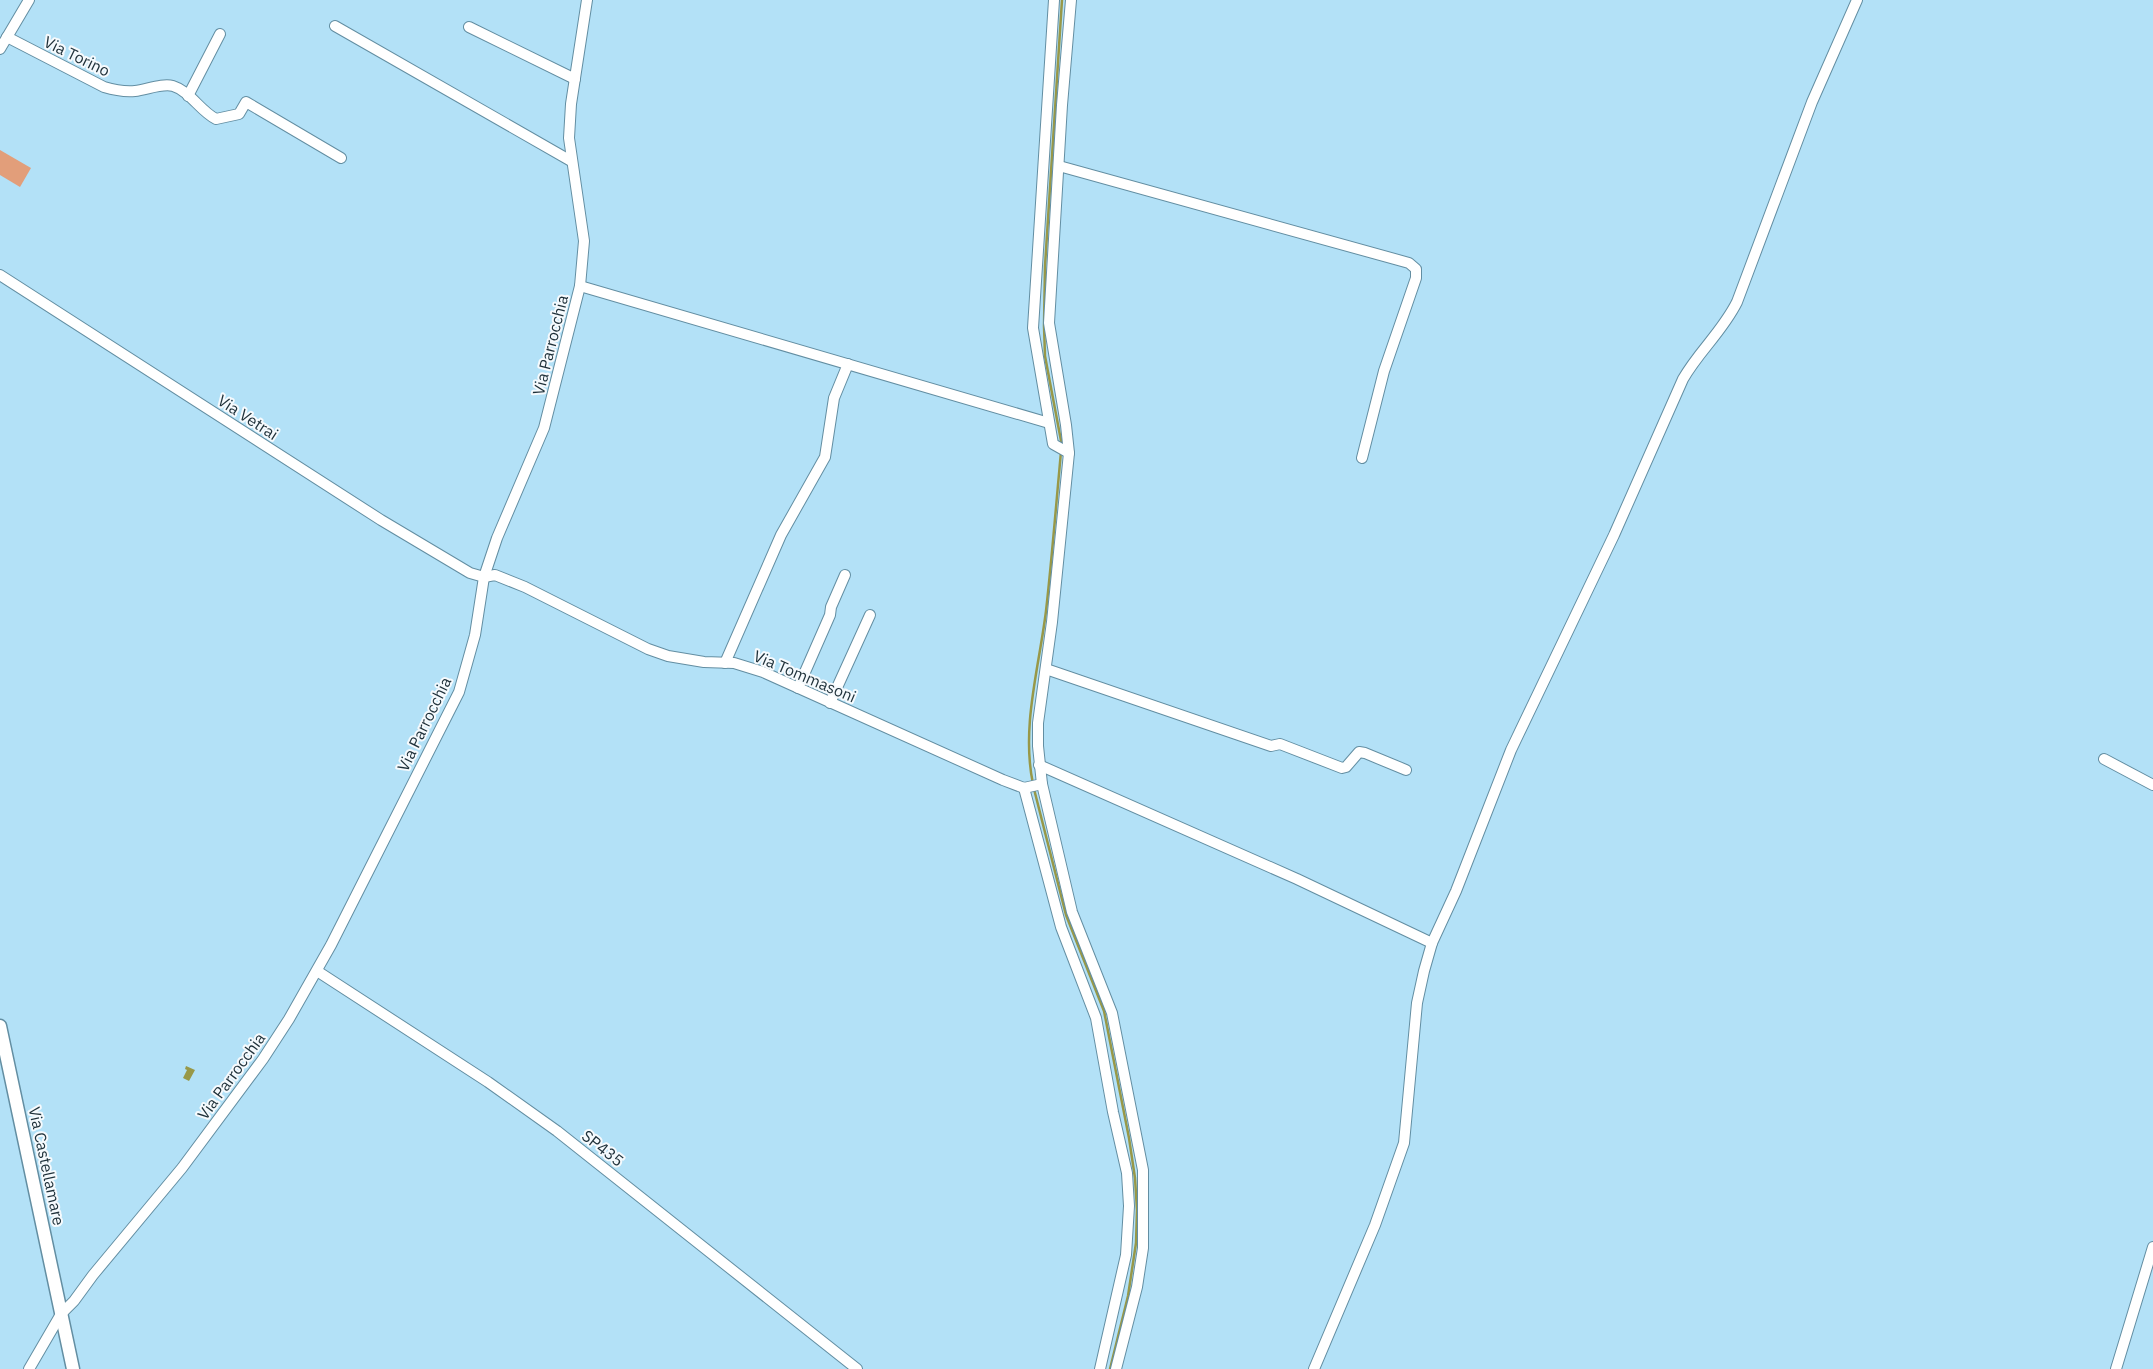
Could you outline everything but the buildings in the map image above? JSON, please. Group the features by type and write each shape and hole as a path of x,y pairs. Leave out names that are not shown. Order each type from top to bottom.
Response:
{"main road":[{"name":"Via Castellamare","path":"0,1026 73,1369"}],"street":[{"path":"0,50 29,0"},
{"name":"Via Parrocchia","path":"28,1369 61,1314 74,1301 226,1111 264,1059 317,971 459,692 475,635 484,577 497,538 544,428 580,286 584,241 582,217 571,161 570,121 587,0"},
{"path":"1054,0 1033,328 1053,444 1064,451"},
{"path":"1070,0 1050,323 1066,425 1064,451 1065,504 1038,724 1039,765 1033,786 1059,920 1096,1018 1113,1112 1144,1182 1143,1248 1137,1287 1116,1369"},
{"path":"1314,1369 1376,1225 1404,1143 1417,1003 1432,943 1456,891 1511,750 1614,535 1683,379 1728,320 1737,302 1809,112 1858,0"},
{"path":"335,26 571,161"},
{"path":"468,27 575,79"},
{"path":"188,96 220,34"},
{"name":"Via Torino","path":"7,37 104,87 118,91 133,91 172,86 188,96 206,114 216,119 239,114 246,102 341,158"},
{"path":"1059,166 1409,263 1416,269 1416,278 1384,371 1362,458"},
{"name":"Via Vetrai","path":"0,276 388,524 470,573 484,577"},
{"path":"580,286 1049,423"},
{"path":"726,662 781,535 825,457 834,398 848,364"},
{"path":"798,688 830,615 831,607 845,574"},
{"name":"Via Tommasoni","path":"484,577 495,575 525,587 648,649 668,656 704,662 734,663 763,672 830,703 1033,786"},
{"path":"830,703 870,615"},
{"path":"1046,670 1271,746 1280,744 1342,768 1359,752 1406,770"},
{"path":"2104,759 2153,786"},
{"path":"1039,765 1297,879 1432,943"},
{"path":"1033,786 1072,912 1112,1013 1131,1116 1133,1160 1126,1255 1100,1369"},
{"name":"SP435","path":"317,971 488,1082 557,1131 857,1369"},
{"path":"2116,1369 2153,1247"}],"shaded area":[{"path":"0,150 31,168 20,187 0,175"},
{"path":"186,1066 195,1070 189,1081 183,1078 187,1070 185,1069"}],"waterway":[{"path":"1062,0 1045,266 1044,326 1045,356 1062,446"},
{"path":"1033,784 1030,763 1030,719 1046,611 1061,452"},
{"path":"1034,789 1066,915 1104,1011 1135,1178 1137,1210 1136,1243 1128,1296 1110,1369"}]}
